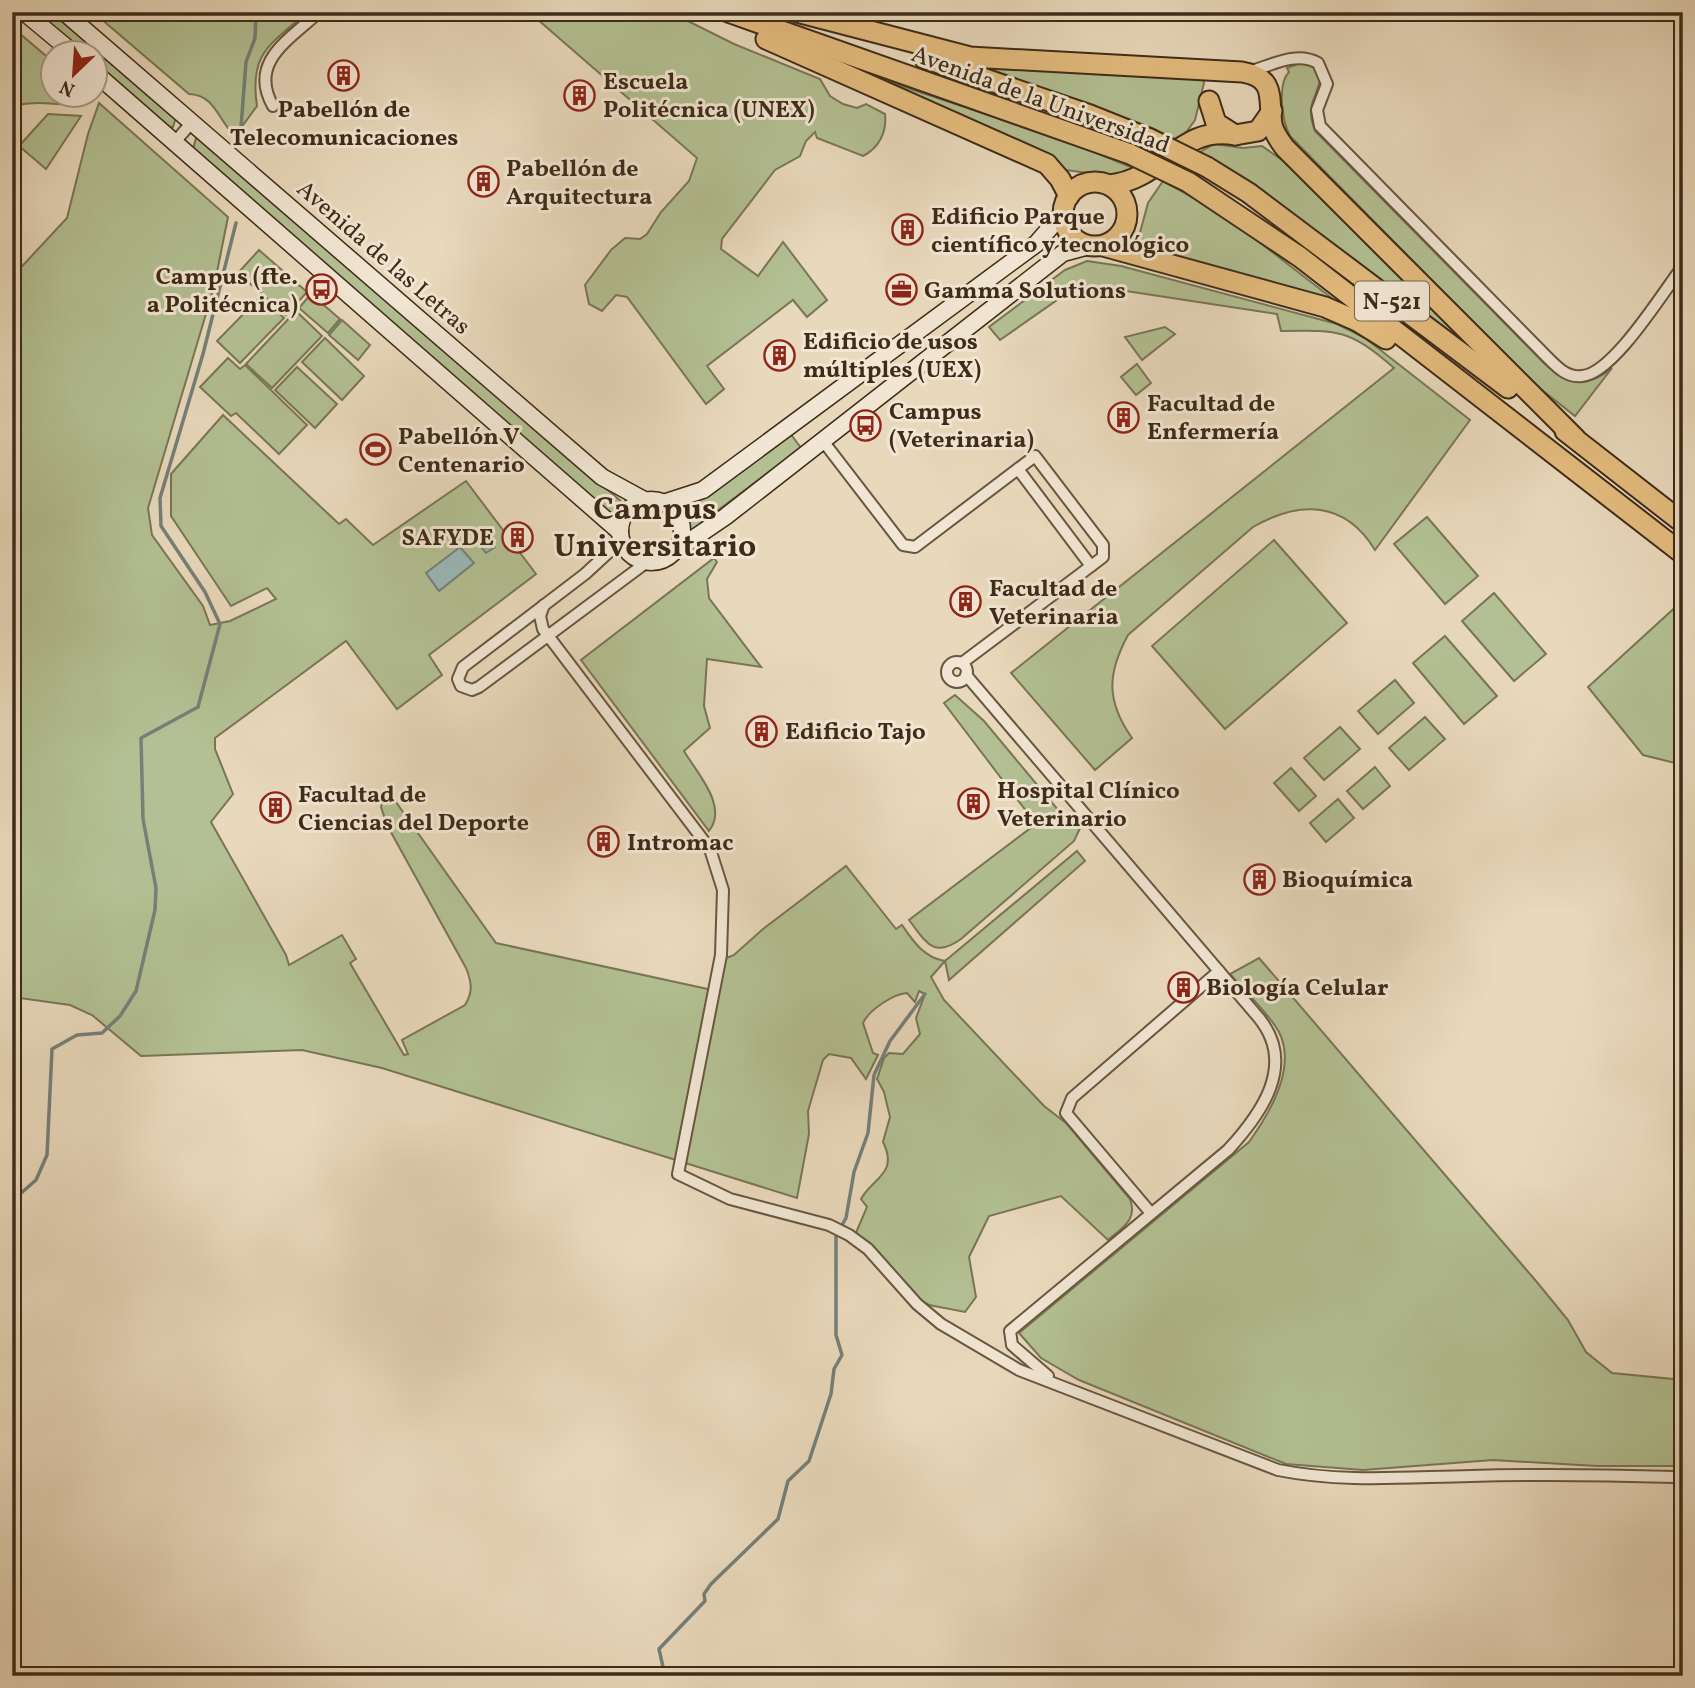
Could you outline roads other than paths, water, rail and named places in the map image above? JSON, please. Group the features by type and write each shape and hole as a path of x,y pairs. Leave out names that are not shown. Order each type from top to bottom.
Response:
{"highway":[{"path":"712,12 726,22 1046,164 1060,179 1066,204 1068,232 1077,241 1325,307 1357,321 1451,376"},
{"name":"Avenida de la Universidad","path":"728,12 1130,154 1188,182 1230,207 1300,257 1683,554"},
{"name":"Avenida de la Universidad","path":"790,12 1090,115 1150,139 1207,167 1249,193 1575,438 1683,523"},
{"path":"797,12 933,50 970,57 1242,73 1263,81 1272,103 1276,136 1285,148 1575,438"},
{"path":"1195,137 1219,81 1242,73"},
{"path":"1209,101 1214,121 1220,128 1235,135"},
{"path":"1066,204 1087,183 1110,186 1146,175 1195,137 1218,132 1235,135 1258,131 1272,103"},
{"path":"1096,246 1113,241 1123,231 1127,208 1146,175"},
{"path":"1110,186 1121,195 1127,208"}],"main road":[{"path":"24,12 55,38"},
{"name":"Avenida de las Letras","path":"64,12 602,477 646,501"},
{"name":"Avenida de las Letras","path":"108,84 584,497 621,536"},
{"path":"1066,204 1036,244 703,490 663,503 646,501 627,512 621,536 631,554 647,562 661,560 673,553 823,441 1063,253 1096,246"},
{"path":"663,503 674,511 682,528 680,541 673,553"}],"street":[{"path":"273,106 264,90 265,68 276,52 318,12"},
{"path":"1242,73 1293,57 1308,58 1318,63 1327,84 1317,110 1320,127 1567,374 1582,377 1604,368 1683,266"},
{"path":"1272,103 1277,64"},
{"path":"175,142 192,122"},
{"path":"823,441 903,545 915,547 1035,456 1103,545 1103,557 962,663 952,663 947,670 949,679 963,679 984,697 1268,1029 1274,1048 1270,1087 1255,1121 1228,1150 1150,1212 1010,1331 1009,1340 1020,1354 1059,1384"},
{"path":"1018,469 1091,566"},
{"path":"621,536 585,574 463,667 459,682 467,689 480,687 647,562"},
{"path":"544,605 540,622 548,635 710,849 723,890 721,955 678,1174 730,1199 832,1227 846,1234 869,1249 917,1304 941,1324 1019,1370 1278,1470 1320,1479 1361,1480 1517,1475 1683,1475"},
{"path":"962,663 963,679"},
{"path":"1150,1212 1066,1113 1072,1098 1219,971"}],"water":[{"path":"483,531 495,547 486,553 473,537"},
{"path":"460,547 474,563 439,591 426,573"}],"waterway":[{"path":"240,140 246,62 255,38 256,12"},
{"path":"12,1201 36,1180 47,1155 52,1049 77,1035 102,1033 120,1016 136,991 155,910 156,888 143,819 141,738 198,707 220,624 205,592 161,526 160,498 203,354 236,223"},
{"path":"665,1676 659,1649 705,1601 704,1594 711,1584 778,1519 788,1481 809,1461 831,1394 834,1369 842,1355 836,1335 836,1236 846,1218 854,1172 868,1133 874,1075 890,1041 925,994"}],"place":[{"name":"Pabellón de Telecomunicaciones","path":"344,75"},
{"name":"Escuela Politécnica (UNEX)","path":"580,95"},
{"name":"Pabellón de Arquitectura","path":"483,182"},
{"name":"Edificio Parque científico y tecnológico","path":"908,230"},
{"name":"Campus (fte. a Politécnica)","path":"321,290"},
{"name":"Gamma Solutions","path":"901,290"},
{"name":"Edificio de usos múltiples (UEX)","path":"780,355"},
{"name":"Facultad de Enfermería","path":"1124,417"},
{"name":"Campus (Veterinaria)","path":"866,425"},
{"name":"Pabellón V Centenario","path":"375,450"},
{"name":"SAFYDE","path":"517,537"},
{"name":"Facultad de Veterinaria","path":"966,602"},
{"name":"Edificio Tajo","path":"762,731"},
{"name":"Hospital Clínico Veterinario","path":"974,804"},
{"name":"Facultad de Ciencias del Deporte","path":"275,808"},
{"name":"Intromac","path":"604,842"},
{"name":"Bioquímica","path":"1259,879"},
{"name":"Biología Celular","path":"1183,987"}],"district":[{"name":"Campus Universitario","path":"655,526"}]}
